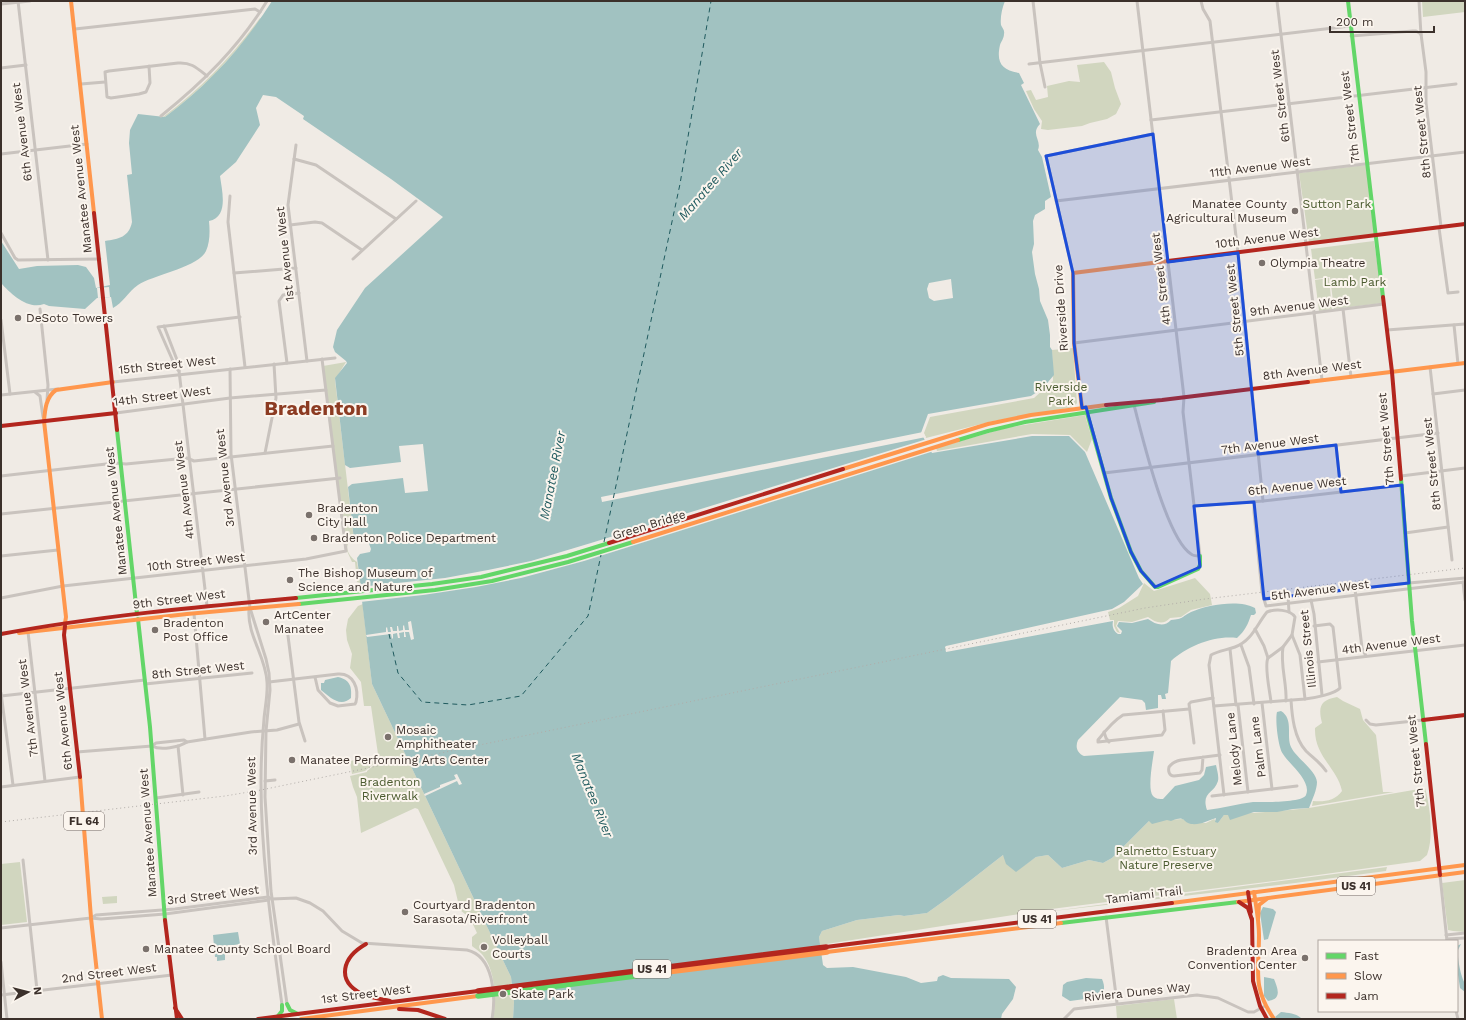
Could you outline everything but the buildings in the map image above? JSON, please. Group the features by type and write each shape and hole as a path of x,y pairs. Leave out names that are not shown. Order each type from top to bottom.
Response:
{"main road":[{"name":"Manatee Avenue West","path":"71,1 152,746 165,912 177,1019"},
{"name":"7th Street West","path":"1348,1 1392,372 1406,533 1409,586 1440,875"},
{"name":"10th Avenue West","path":"1072,274 1465,224"},
{"name":"Riverside Drive","path":"1072,274 1074,343 1082,408"},
{"name":"8th Avenue West","path":"938,443 1026,422 1184,396 1465,363"},
{"name":"15th Street West","path":"64,388 113,382"},
{"path":"47,402 53,392 64,388"},
{"name":"6th Avenue West","path":"47,402 44,421 62,586 65,626 64,635 80,777 91,918 102,1019"},
{"name":"8th Avenue West","path":"938,443 1003,420 1117,403 1133,404"},
{"path":"1117,403 1090,410 1086,413 1111,498 1133,556 1141,571 1156,587 1160,587 1198,569 1200,565 1200,556"},
{"path":"1026,422 1041,417 1076,412 1082,408"},
{"name":"14th Street West","path":"1,426 116,413"},
{"name":"Green Bridge","path":"359,595 481,577 536,564 938,443"},
{"name":"9th Street West","path":"170,614 207,606 249,605 359,595"},
{"name":"9th Street West","path":"2,634 138,617 170,614 194,614 249,605"},
{"path":"187,614 190,612 203,610 207,606"},
{"name":"9th Street West","path":"2,634 28,632 65,626"},
{"path":"1423,720 1465,715"},
{"name":"Tamiami Trail","path":"826,950 998,924 1465,865"},
{"name":"Tamiami Trail","path":"826,950 999,931 1465,872"},
{"path":"1251,892 1255,919 1252,979 1255,995 1267,1019"},
{"path":"1255,919 1259,905 1272,896"},
{"path":"1234,901 1246,905 1255,919"},
{"path":"366,944 357,948 348,958 345,971 348,981 355,989 367,996 396,1002"},
{"name":"US 41","path":"299,1017 380,1008 478,994 826,950"},
{"name":"1st Street West","path":"258,1019 278,1016 299,1017 396,1002 478,994"},
{"path":"278,1016 282,1011 284,1004 299,1017"},
{"path":"1262,1007 1274,1019"},
{"path":"175,1008 182,1019"},
{"path":"380,1008 418,1010 445,1019"}],"street":[{"path":"1,4 30,1"},
{"path":"161,116 188,94 229,53 251,27 267,1"},
{"path":"1033,1 1040,63 1046,87"},
{"name":"4th Street West","path":"1137,1 1184,396 1183,412 1200,556"},
{"name":"5th Street West","path":"1201,1 1203,9 1210,21 1246,322 1263,501"},
{"name":"6th Street West","path":"1277,1 1322,380"},
{"name":"8th Street West","path":"1419,1 1421,34 1426,72 1426,103 1448,293 1458,292"},
{"name":"6th Avenue West","path":"18,2 48,260"},
{"path":"75,29 255,9 260,12"},
{"path":"1029,64 1350,26"},
{"path":"1351,36 1413,31 1421,34"},
{"path":"149,66 150,83 147,90 143,94 109,98 107,95 105,82 105,72 149,66 186,63 194,66 207,76"},
{"path":"1,68 26,65"},
{"path":"81,84 105,82"},
{"path":"1152,120 1456,84"},
{"name":"Riverside Drive","path":"1072,274 1046,156 1049,154 1153,134"},
{"path":"1,154 87,144"},
{"name":"1st Avenue West","path":"296,145 288,195 290,225 307,361"},
{"name":"11th Avenue West","path":"1056,201 1465,152"},
{"path":"294,159 316,165 396,219"},
{"path":"230,196 228,222 245,367"},
{"path":"353,259 416,200"},
{"path":"290,225 322,222 362,250"},
{"path":"1,233 17,260 100,259"},
{"path":"234,273 296,268"},
{"path":"287,363 280,298 283,295 299,293"},
{"name":"9th Avenue West","path":"1074,343 1384,304"},
{"name":"6th Avenue West","path":"40,309 47,366 47,402"},
{"path":"1344,309 1351,377"},
{"path":"161,326 240,317"},
{"path":"1,320 10,394"},
{"path":"1387,330 1465,324"},
{"path":"1454,325 1458,364"},
{"name":"4th Avenue West","path":"161,326 179,373"},
{"name":"4th Avenue West","path":"161,326 178,358 207,606"},
{"name":"15th Street West","path":"113,382 179,373 335,358"},
{"path":"1,514 338,478 322,359"},
{"path":"265,453 276,394 274,364"},
{"name":"8th Street West","path":"1430,367 1452,560"},
{"name":"3rd Avenue West","path":"230,369 230,439 246,565 250,627 263,659 269,682 261,786 263,849 275,953 284,1004"},
{"name":"15th Street West","path":"1,395 64,388"},
{"name":"14th Street West","path":"116,413 230,398 326,390"},
{"path":"1433,394 1465,390"},
{"name":"6th Avenue West","path":"31,392 37,393 40,396 44,421"},
{"path":"1133,404 1151,468 1176,536 1190,553 1194,556 1200,556"},
{"name":"7th Avenue West","path":"1104,474 1438,433"},
{"path":"1336,445 1341,492"},
{"path":"1,476 188,458 194,461 333,446"},
{"path":"1401,476 1465,468"},
{"name":"10th Street West","path":"1,598 62,586 306,559 346,552 338,478"},
{"name":"6th Avenue West","path":"1194,506 1254,502 1402,485"},
{"path":"1254,502 1255,527 1264,599"},
{"path":"1406,533 1448,528"},
{"path":"1,556 58,550"},
{"path":"1464,578 1465,600"},
{"name":"5th Avenue West","path":"1464,578 1409,586 1356,595 1266,606 1264,599 1355,589 1409,586 1464,582"},
{"path":"1355,589 1362,648 1366,656"},
{"path":"1288,596 1289,612"},
{"name":"Illinois Street","path":"1311,600 1314,614 1322,695"},
{"path":"1274,605 1274,610"},
{"path":"1224,795 1213,698 1210,656 1214,653 1241,645 1248,639 1266,612 1274,610 1289,612 1294,614 1295,617 1292,635 1282,647 1266,661 1272,702"},
{"path":"194,614 205,739"},
{"path":"1214,706 1306,699 1339,690 1333,625 1314,626"},
{"path":"287,628 299,724 305,741"},
{"path":"1255,629 1264,646 1268,658"},
{"name":"7th Avenue West","path":"28,632 45,781"},
{"path":"1292,635 1300,655 1306,699"},
{"path":"1241,645 1249,667 1254,704"},
{"name":"4th Avenue West","path":"1318,662 1465,645"},
{"path":"1282,647 1286,701"},
{"name":"Melody Lane","path":"1230,649 1248,792"},
{"name":"8th Street West","path":"1,696 145,682 168,682 252,673"},
{"path":"269,682 340,674 349,676 356,686 355,704 338,706 330,703 318,690 315,677"},
{"path":"1,693 13,785"},
{"path":"1194,744 1189,704 1192,702 1213,698"},
{"path":"1291,700 1298,737 1306,751 1316,758 1326,771"},
{"name":"Palm Lane","path":"1262,703 1272,789"},
{"path":"1163,711 1165,730 1162,735 1098,742 1104,732 1123,715 1163,711 1189,709"},
{"path":"1366,720 1370,724 1376,725 1423,720"},
{"path":"77,752 152,746 156,748 178,746 187,742 281,729 299,724"},
{"name":"3rd Avenue West","path":"265,731 265,781 268,849 284,1004"},
{"path":"1104,732 1109,742"},
{"path":"152,746 156,743 184,740 187,742"},
{"path":"178,746 183,795"},
{"path":"1202,757 1202,770 1200,773 1174,776 1169,773 1169,767 1174,762 1181,760 1202,757 1220,755"},
{"path":"1,787 80,777"},
{"path":"265,781 275,780"},
{"path":"1212,796 1297,786"},
{"path":"156,798 199,792"},
{"path":"263,849 268,849"},
{"path":"23,860 37,990"},
{"path":"1440,875 1446,935 1447,940 1463,937 1463,933 1446,935"},
{"name":"3rd Street West","path":"1,928 91,918 101,919 132,916 268,899 291,898 303,900 324,913 342,931 359,942 366,944"},
{"name":"3rd Street West","path":"91,918 96,915 132,912 165,912"},
{"path":"1106,917 1118,1003"},
{"path":"998,924 999,931"},
{"path":"366,944 458,949 474,952 485,963 490,978 493,993 492,1019"},
{"path":"275,953 279,951"},
{"path":"1,962 3,995 7,1019"},
{"name":"2nd Street West","path":"3,995 172,975"},
{"name":"Riviera Dunes Way","path":"1064,1019 1074,1008 1197,995 1218,998 1248,1012 1254,1012 1262,1007"}],"highlighted area":[{"path":"1153,134 1168,262 1238,253 1258,454 1336,445 1341,492 1402,485 1409,583 1264,599 1254,502 1194,506 1200,567 1155,587 1141,571 1131,552 1111,498 1086,407 1082,408 1074,343 1073,273 1046,156"}],"green space":[{"path":"1422,1 1465,1 1465,12 1423,17"},
{"path":"260,18 261,19 250,33 217,72 179,106 163,117 190,95 227,59"},
{"path":"1104,62 1111,72 1121,104 1116,114 1107,119 1082,126 1048,130 1041,129 1042,121 1034,109 1026,91 1031,90 1036,100 1048,97 1047,86 1069,81 1080,82 1077,65"},
{"name":"Sutton Park","path":"1366,165 1374,234 1309,242 1299,173"},
{"name":"Lamb Park","path":"1374,241 1383,303 1334,309 1330,277 1315,279 1311,249"},
{"path":"1329,278 1332,309 1319,311 1315,280"},
{"name":"Riverside Park","path":"1073,348 1077,403 1074,407 993,421 926,438 924,433 930,417 1034,398 1053,381 1052,350"},
{"name":"Bradenton Riverwalk","path":"346,362 335,380 354,540 348,544 347,549 351,557 357,562 360,581 370,582 372,584 374,602 373,604 363,607 372,684 511,977 514,1002 513,1019 493,1019 495,996 491,970 483,955 472,946 472,937 477,933 470,918 460,910 454,885 418,809 415,808 361,833 357,797 350,776 367,772 379,761 371,706 364,706 361,682 350,668 352,654 347,640 346,630 348,619 358,606 368,602 367,585 357,582 355,562 352,562 347,551 323,366"},
{"path":"1085,415 1092,439 1087,452 1070,435 1032,434 937,451 936,448 1006,428"},
{"path":"1195,578 1210,594 1212,605 1191,610 1181,617 1170,618 1162,623 1156,622 1148,617 1132,622 1118,621 1116,626 1120,633 1117,632 1114,626 1114,620 1110,620 1108,612 1119,608 1138,596 1144,583 1154,591"},
{"path":"1337,697 1360,709 1363,720 1376,735 1383,792 1394,792 1312,806 1313,801 1333,799 1342,791 1336,775 1318,747 1315,728 1322,723 1320,713 1324,702 1331,698"},
{"path":"377,756 377,761 365,771 352,774 350,761"},
{"name":"Palmetto Estuary Nature Preserve","path":"1425,788 1430,812 1431,831 1427,855 1420,861 1051,909 820,945 819,937 822,931 857,920 927,913 1003,855 1016,871 1036,857 1048,855 1062,868 1089,860 1103,863 1112,858 1149,821 1183,819 1189,823 1206,823 1214,819 1218,823 1224,815 1309,808"},
{"path":"20,862 27,922 1,925 1,864"},
{"path":"1387,867 1386,871 1295,883 1045,912"},
{"path":"1465,880 1465,932 1448,930 1442,883"},
{"path":"117,896 117,903 103,904 102,897"},
{"path":"1174,999 1177,1019 1117,1019 1116,1006"}],"water":[{"name":"Manatee River","path":"272,1 1005,1 1001,16 1001,25 1004,30 1004,37 1000,45 999,57 1004,68 1019,73 1024,83 1021,85 1040,124 1036,131 1039,143 1038,150 1042,157 1051,197 1045,201 1045,209 1035,215 1033,221 1034,244 1032,252 1040,301 1048,320 1054,375 1043,388 1031,396 928,414 921,433 932,453 1032,436 1069,436 1085,452 1139,578 1143,584 1124,602 1112,609 946,646 946,652 1113,621 1114,630 1116,633 1121,634 1122,631 1117,626 1119,622 1132,623 1148,619 1162,625 1198,609 1214,605 1232,603 1248,605 1255,608 1256,613 1251,615 1246,627 1237,638 1220,638 1193,646 1171,661 1168,693 1165,694 1166,699 1162,699 1161,695 1158,695 1158,708 1146,710 1145,703 1142,700 1120,697 1078,740 1077,750 1084,756 1154,751 1150,787 1153,796 1159,799 1163,799 1175,786 1199,780 1204,775 1206,767 1216,765 1218,781 1207,796 1207,810 1253,802 1290,801 1303,798 1306,795 1307,790 1303,779 1281,750 1276,721 1277,712 1281,711 1285,714 1289,723 1291,747 1316,778 1316,788 1309,808 1277,812 1254,812 1230,820 1228,815 1224,815 1218,823 1215,822 1216,818 1198,824 1191,824 1182,819 1171,821 1167,820 1152,824 1149,821 1112,858 1103,863 1089,860 1062,868 1048,855 1036,857 1016,872 1006,864 1003,855 927,913 857,920 822,931 819,937 823,965 827,968 853,967 906,977 921,983 937,981 938,977 943,975 951,978 1009,979 1016,987 1013,999 1002,1014 1001,1019 513,1019 514,1002 511,977 372,684 362,601 367,600 365,588 361,587 357,558 360,554 370,552 371,549 368,541 358,543 354,540 348,487 352,484 403,478 405,493 428,491 423,444 399,446 401,462 350,468 345,465 335,378 347,363 335,352 333,347 337,330 365,288 443,217 391,179 303,119 304,116 276,97 263,95 256,108 260,125 236,162 220,176 223,196 222,209 215,219 209,221 210,233 208,244 202,257 195,262 138,285 113,308 111,297 97,298 85,309 49,306 44,304 32,305 20,300 1,283 1,241 19,269 37,266 78,265 86,267 94,278 96,288 110,285 105,241 123,236 131,227 132,222 127,175 132,174 129,143 130,130 138,114 165,117 181,105 224,64 249,34"},
{"path":"338,677 342,678 349,684 351,698 347,701 339,702 321,690 321,683 324,683 325,680"},
{"path":"1263,907 1273,909 1276,912 1268,939 1264,940 1260,913"},
{"path":"238,932 240,944 228,946 225,949 225,960 217,961 217,957 215,957 213,935"},
{"path":"1458,957 1465,983 1465,992 1460,988"},
{"path":"1264,977 1274,979 1278,990 1277,996 1272,1000 1268,1001 1264,996"},
{"path":"1086,978 1102,979 1104,989 1100,997 1070,1001 1062,996 1063,985 1067,982"},
{"path":"1281,1012 1295,1014 1302,1019 1277,1019 1275,1017"}],"pier":[{"path":"951,279 953,298 934,301 929,298 927,289 929,283"},
{"path":"109,287 110,297 98,298 97,288"},
{"path":"923,432 926,437 602,502 601,497"},
{"path":"927,439 934,451 584,561 521,578 476,587 360,602 361,600 365,599 364,589 359,587 445,578 531,561"},
{"path":"411,621 414,639 411,640 409,632 405,632 406,637 404,637 404,632 399,633 400,638 398,638 397,633 393,634 392,639 391,634 367,637 366,635 386,632 387,627 388,632 391,632 390,627 392,627 393,631 397,631 397,626 399,631 403,630 404,625 405,630 409,630 408,622"},
{"path":"457,774 462,784 459,785 457,781 425,796 424,794 440,787 440,785 456,779 454,775"}],"ferry route":[{"path":"604,542 680,184 711,1"},
{"path":"389,634 398,673 422,702 468,705 521,696 588,616 601,555"}],"railway":[{"path":"1,822 225,796 261,790 1145,608 1205,599 1465,568"}],"traffic: fast":[{"path":"1348,1 1383,297"},
{"path":"958,440 1025,422 1154,402"},
{"path":"1087,413 1111,498 1131,552 1141,571 1155,587 1158,587 1198,569 1200,565 1200,556"},
{"path":"117,430 137,614"},
{"path":"1401,479 1412,621 1426,744"},
{"path":"299,604 435,590 492,581 568,562 633,542"},
{"path":"296,598 432,584 481,577 567,556 609,543"},
{"path":"138,619 150,727 165,920"},
{"path":"1061,923 1238,902"},
{"path":"478,996 651,974"},
{"path":"287,1004 290,1010 298,1014"},
{"path":"278,1016 282,1011 282,1005"}],"traffic: slow":[{"path":"71,1 94,213"},
{"path":"1082,408 1074,343 1073,273 1168,261"},
{"path":"1308,382 1465,363"},
{"path":"65,623 66,617 44,421 46,408 50,396 56,390 113,382"},
{"path":"843,469 988,424 1031,415 1106,405"},
{"path":"633,542 958,440"},
{"path":"19,633 187,614 299,604"},
{"path":"80,777 91,918 102,1019"},
{"path":"1172,903 1465,865"},
{"path":"1238,902 1465,872"},
{"path":"1254,892 1259,930 1258,978 1262,997 1274,1019"},
{"path":"1258,919 1259,905 1268,898"},
{"path":"827,952 1061,923"},
{"path":"651,974 827,952"},
{"path":"301,1019 478,996"}],"traffic: jam":[{"path":"94,213 117,430"},
{"path":"1168,261 1465,224"},
{"path":"1383,297 1392,372 1401,479"},
{"path":"1106,405 1162,400 1308,382"},
{"path":"1,426 116,413"},
{"path":"609,543 843,469"},
{"path":"1,634 111,617 296,598"},
{"path":"65,626 64,635 80,777"},
{"path":"1423,720 1465,715"},
{"path":"1426,744 1440,875"},
{"path":"1248,892 1251,912"},
{"path":"1239,902 1248,908 1252,920"},
{"path":"826,947 1172,903"},
{"path":"1252,919 1253,981 1260,1006 1267,1019"},
{"path":"165,920 177,1019"},
{"path":"366,944 352,955 345,969 345,975 353,988 362,994 390,1001"},
{"path":"478,991 826,947"},
{"path":"258,1019 478,991"},
{"path":"175,1008 182,1019"},
{"path":"399,1009 418,1010 445,1019"}],"place":[{"name":"Manatee County Agricultural Museum","path":"1295,211"},
{"name":"Olympia Theatre","path":"1262,263"},
{"name":"DeSoto Towers","path":"18,318"},
{"name":"Bradenton City Hall","path":"309,515"},
{"name":"Bradenton Police Department","path":"314,538"},
{"name":"The Bishop Museum of Science and Nature","path":"290,580"},
{"name":"ArtCenter Manatee","path":"266,622"},
{"name":"Bradenton Post Office","path":"155,630"},
{"name":"Mosaic Amphitheater","path":"388,737"},
{"name":"Manatee Performing Arts Center","path":"292,760"},
{"name":"Courtyard Bradenton Sarasota/Riverfront","path":"405,912"},
{"name":"Volleyball Courts","path":"484,947"},
{"name":"Manatee County School Board","path":"146,949"},
{"name":"Bradenton Area Convention Center","path":"1305,958"},
{"name":"Skate Park","path":"503,994"}],"district":[{"name":"Bradenton","path":"316,408"}]}
